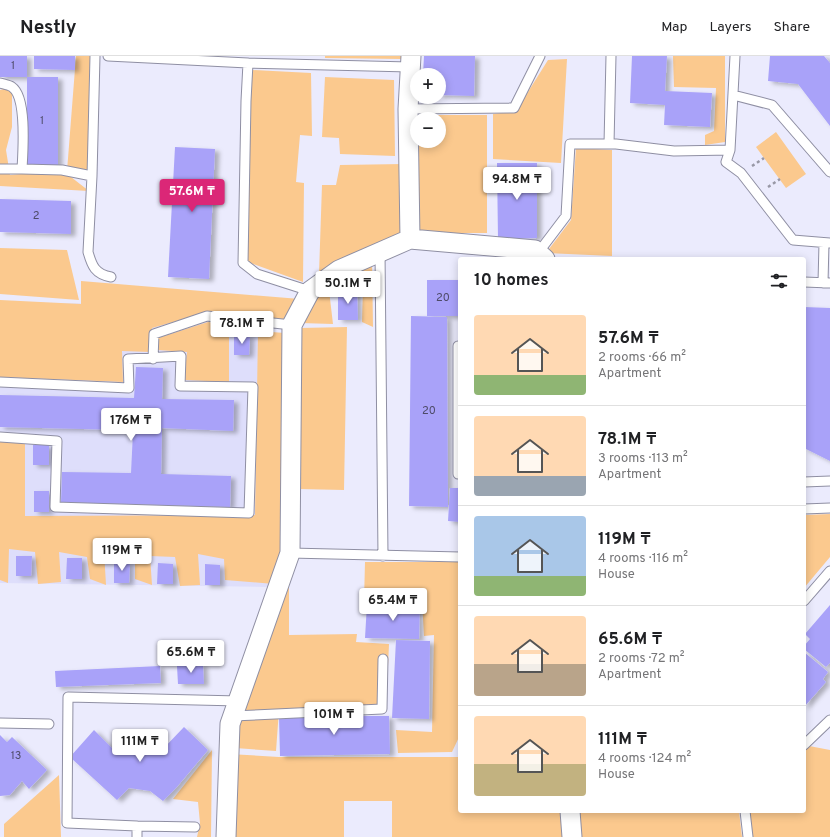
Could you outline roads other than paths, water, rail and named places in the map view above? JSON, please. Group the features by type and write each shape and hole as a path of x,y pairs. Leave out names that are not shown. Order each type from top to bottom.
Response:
{"street":[{"path":"410,61 408,109 410,239"},
{"path":"226,837 230,724 290,553 292,325 310,291 339,270 410,239 536,250 541,256"},
{"path":"570,813 572,837"}],"lane":[{"path":"95,56 92,176 88,252 96,271 102,275 111,277"},
{"path":"108,56 248,63 410,61"},
{"path":"408,109 514,108 540,56"},
{"path":"609,144 611,56"},
{"path":"735,56 730,150 726,162 742,173 793,240 827,243 826,283 806,282"},
{"path":"248,63 243,263 257,274 310,291"},
{"path":"0,83 12,87 20,98 24,134 22,169"},
{"path":"734,95 772,105 830,172"},
{"path":"541,256 566,216 570,144 609,144 674,151 730,150"},
{"path":"0,169 62,170 92,176"},
{"path":"380,252 383,556"},
{"path":"153,359 154,334 207,316 292,325"},
{"path":"458,346 458,474"},
{"path":"0,382 129,388 128,359 153,359 181,356 180,386 253,387 249,513 56,507 57,441 0,437"},
{"path":"806,482 830,481"},
{"path":"806,509 830,508"},
{"path":"290,553 458,557"},
{"path":"806,600 830,571"},
{"path":"195,827 137,826 67,822 68,697 236,708 382,709 383,658"},
{"path":"806,743 830,720"},
{"path":"0,723 48,724"},
{"path":"745,813 748,837"},
{"path":"137,826 137,837"}]}
